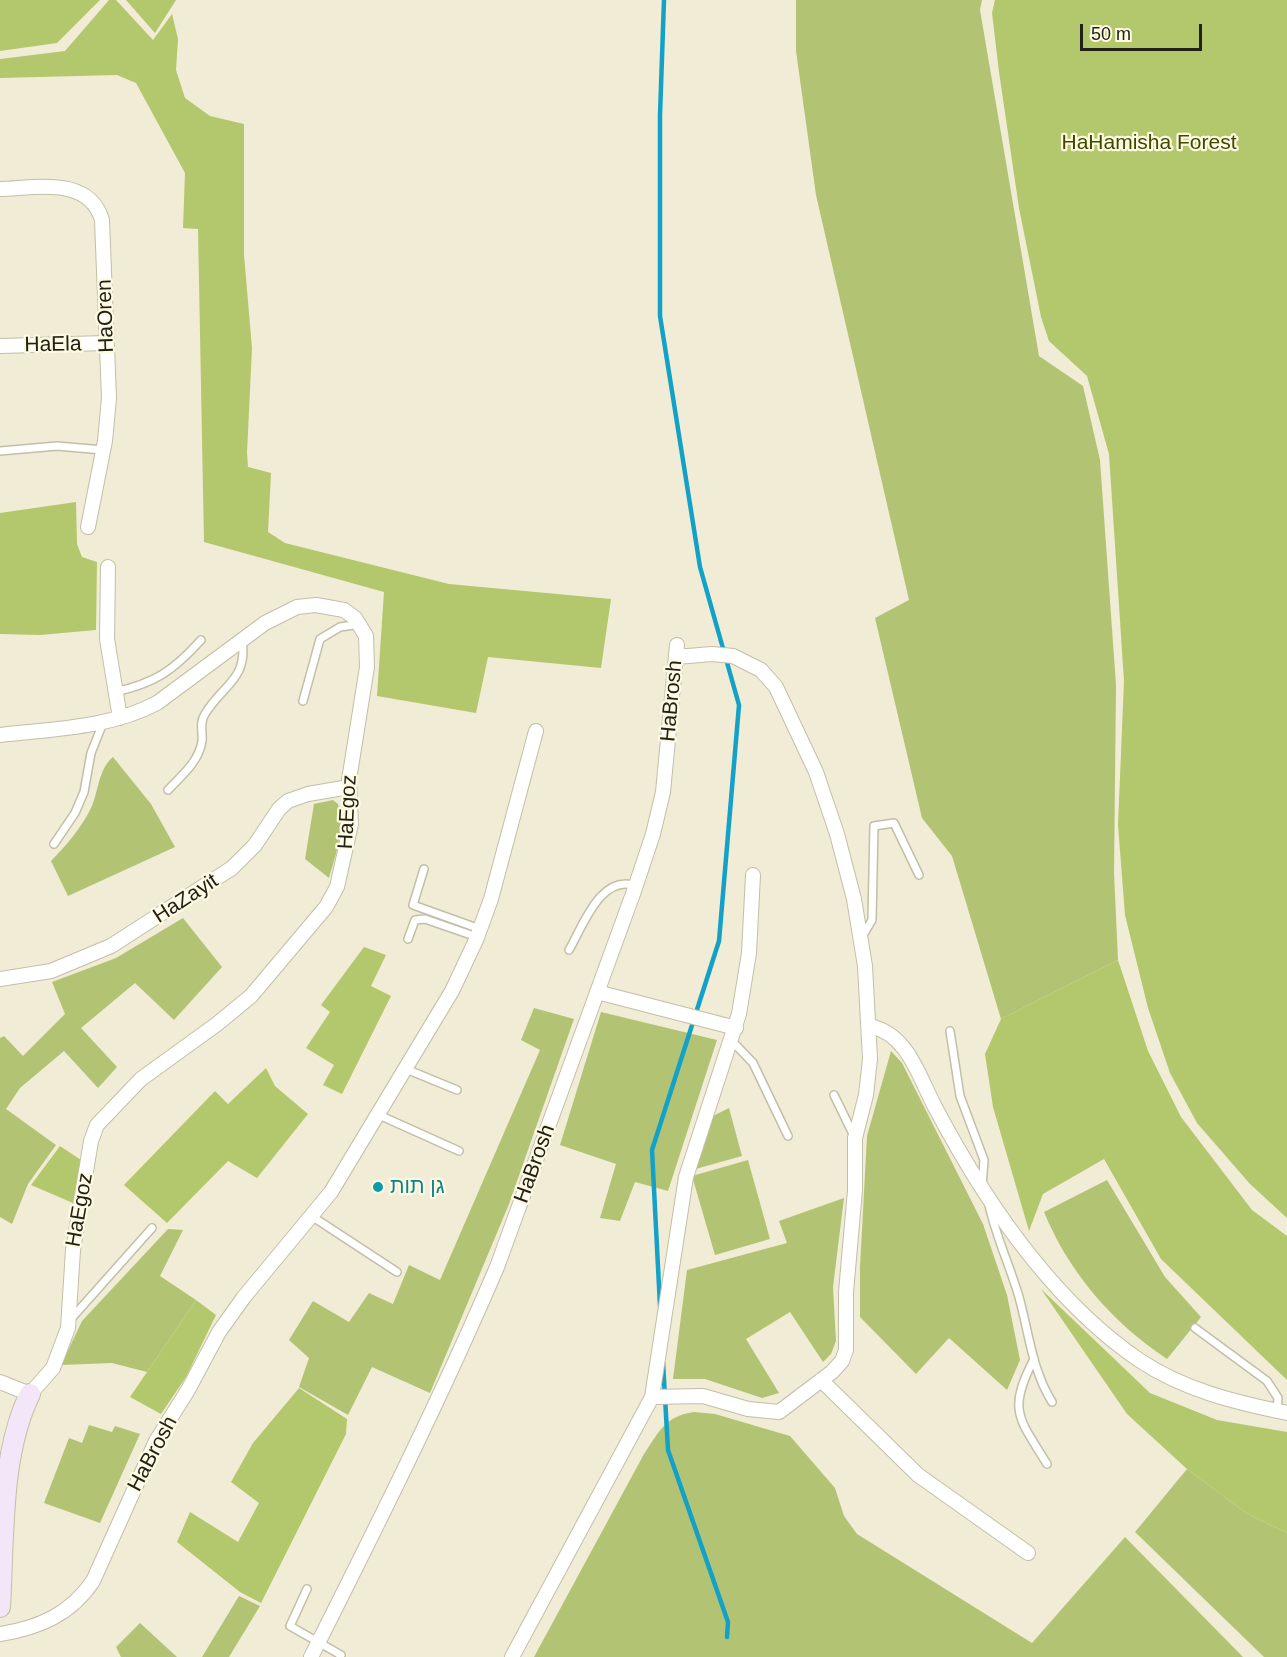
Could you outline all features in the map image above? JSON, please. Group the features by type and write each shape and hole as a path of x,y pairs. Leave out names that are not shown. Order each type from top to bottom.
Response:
{"street":[{"name":"HaOren","path":"0,189 72,190 86,195 96,205 103,230 109,398 103,450 88,527"},
{"name":"HaEla","path":"0,346 106,343"},
{"path":"108,567 107,639 120,718"},
{"path":"0,735 103,722 120,718 157,703 281,613 306,605 337,608 350,614 360,624"},
{"name":"HaEgoz","path":"30,1394 53,1368 69,1321 73,1250 91,1141 97,1125 114,1105 151,1071 217,1024 251,996 326,907 337,887 344,864 351,824 349,788 368,659 366,636 360,624"},
{"name":"HaBrosh","path":"311,1657 429,1422 474,1325 636,886 653,834 663,792 676,651 733,656 761,670 776,687 803,743 827,803 846,867 861,940"},
{"name":"HaBrosh","path":"0,1634 49,1620 68,1610 93,1581 156,1441 219,1332 244,1297 313,1217 343,1175 448,1000 479,933 498,878 536,731"},
{"name":"HaZayit","path":"0,979 35,975 67,966 118,941 232,868 255,845 279,809 288,801 349,788"},
{"path":"512,1657 652,1397 686,1178 734,1035 749,953 753,875"},
{"path":"652,1397 704,1396 768,1413 779,1412 842,1361 846,1350 846,1292 855,1190 855,1138 868,1083 870,1026 861,940"},
{"path":"597,992 734,1035"},
{"path":"870,1026 886,1031 903,1046 948,1131 984,1189 1022,1242 1066,1296 1131,1354 1156,1370 1204,1393 1282,1412"},
{"path":"821,1380 918,1475 1028,1553"},
{"path":"0,1382 30,1394 20,1415 2,1475 0,1607"}],"lane":[{"path":"0,451 57,446 103,450"},
{"path":"303,701 320,639 334,629 360,624"},
{"path":"115,692 157,679 174,668 201,640"},
{"path":"168,790 198,754 204,715 227,684 240,673 244,656 242,640"},
{"path":"54,844 75,813 84,792 91,753 103,722"},
{"path":"861,940 872,920 874,826 894,823 919,875"},
{"path":"424,869 413,904 479,933"},
{"path":"569,950 601,895 618,883 626,882 636,886"},
{"path":"408,939 415,920 418,919 479,933"},
{"path":"950,1031 960,1096 984,1160 984,1189 994,1231 1019,1298 1040,1382 1052,1402"},
{"path":"734,1035 753,1063 788,1136"},
{"path":"406,1069 457,1090"},
{"path":"834,1095 855,1138"},
{"path":"379,1115 459,1151"},
{"path":"313,1217 397,1272"},
{"path":"69,1321 152,1228"},
{"path":"1195,1328 1268,1381 1278,1398 1282,1412"},
{"path":"1034,1359 1022,1384 1018,1410 1022,1422 1047,1464"},
{"path":"307,1589 290,1626 341,1655 340,1657"}],"green space":[{"path":"0,0 100,0 57,43 0,51"},
{"path":"109,0 116,0 153,40 172,14 178,39 176,70 185,98 210,116 244,124 244,255 252,348 247,453 248,467 271,473 268,532 285,543 449,584 611,599 601,668 488,657 476,713 377,696 384,592 204,542 198,229 183,228 185,173 136,83 117,75 0,78 0,59 65,51"},
{"path":"126,0 176,0 155,33"},
{"path":"796,0 982,0 980,10 1039,356 1083,386 1100,460 1116,685 1114,873 1118,960 1001,1019 952,856 922,818 875,618 909,600 816,195 796,51"},
{"name":"HaHamisha Forest","path":"995,0 1287,0 1287,1218 1250,1184 1197,1123 1170,1073 1148,1008 1125,915 1118,825 1124,681 1109,454 1087,376 1049,341 1041,317 1019,208 999,72 992,13"},
{"path":"76,502 77,544 82,557 97,562 96,630 40,635 0,634 0,513"},
{"path":"113,757 151,804 175,847 68,896 51,861 72,838 85,819 104,769"},
{"path":"333,800 338,804 341,823 337,851 329,878 305,859 314,804"},
{"path":"183,918 222,967 174,1020 135,983 81,1028 117,1067 98,1088 64,1051 20,1088 6,1109 56,1145 28,1184 12,1224 0,1217 0,1038 4,1036 23,1056 65,1014 52,982 116,958"},
{"path":"364,947 386,955 371,986 391,996 342,1094 323,1085 334,1065 306,1048 330,1012 321,1005"},
{"path":"1118,960 1148,1051 1181,1117 1252,1210 1287,1236 1287,1380 1161,1259 1104,1159 1043,1194 1029,1231 993,1107 985,1054 1001,1019"},
{"path":"534,1008 574,1019 509,1204 430,1393 372,1367 348,1415 299,1387 309,1358 289,1340 313,1301 349,1322 369,1293 393,1304 409,1265 440,1280 540,1050 521,1040"},
{"path":"601,1012 717,1040 668,1191 635,1182 620,1221 600,1218 616,1164 560,1145"},
{"path":"891,1051 902,1063 983,1224 1007,1295 1020,1360 1007,1390 949,1338 916,1374 860,1317 860,1267 867,1136"},
{"path":"266,1068 275,1086 308,1114 257,1178 228,1161 167,1223 124,1185 215,1091 228,1104"},
{"path":"729,1108 742,1156 692,1170 713,1116"},
{"path":"60,1146 81,1160 73,1203 31,1185"},
{"path":"748,1160 770,1239 715,1255 692,1176"},
{"path":"1107,1180 1165,1277 1201,1317 1167,1359 1147,1345 1111,1313 1095,1295 1066,1256 1044,1212"},
{"path":"844,1198 833,1287 836,1341 831,1354 823,1362 790,1312 746,1339 779,1393 762,1398 705,1379 673,1379 687,1270 787,1243 779,1221"},
{"path":"168,1229 183,1230 160,1276 196,1300 147,1372 112,1363 61,1365 82,1321"},
{"path":"1041,1289 1150,1393 1217,1420 1287,1432 1287,1533 1246,1513 1187,1469 1127,1414"},
{"path":"196,1300 216,1315 186,1377 161,1414 130,1397"},
{"path":"299,1388 347,1419 346,1434 261,1603 240,1592 177,1542 190,1512 238,1542 259,1503 231,1482 253,1443"},
{"path":"694,1412 715,1414 790,1436 835,1488 844,1516 857,1534 1032,1643 1125,1537 1243,1657 534,1657 644,1454 669,1421"},
{"path":"89,1425 112,1432 115,1426 140,1434 100,1523 44,1503 69,1438 82,1443"},
{"path":"1187,1469 1246,1513 1287,1533 1287,1657 1264,1657 1135,1532"},
{"path":"239,1596 260,1606 229,1657 202,1657"},
{"path":"140,1623 177,1657 121,1657 116,1647"}],"waterway":[{"path":"660,1306 652,1150 719,941 739,705 700,567 660,316 660,115 664,0"},
{"path":"663,1362 668,1450 728,1622 727,1637"}],"place":[{"name":"גן תות","path":"378,1187"}]}
